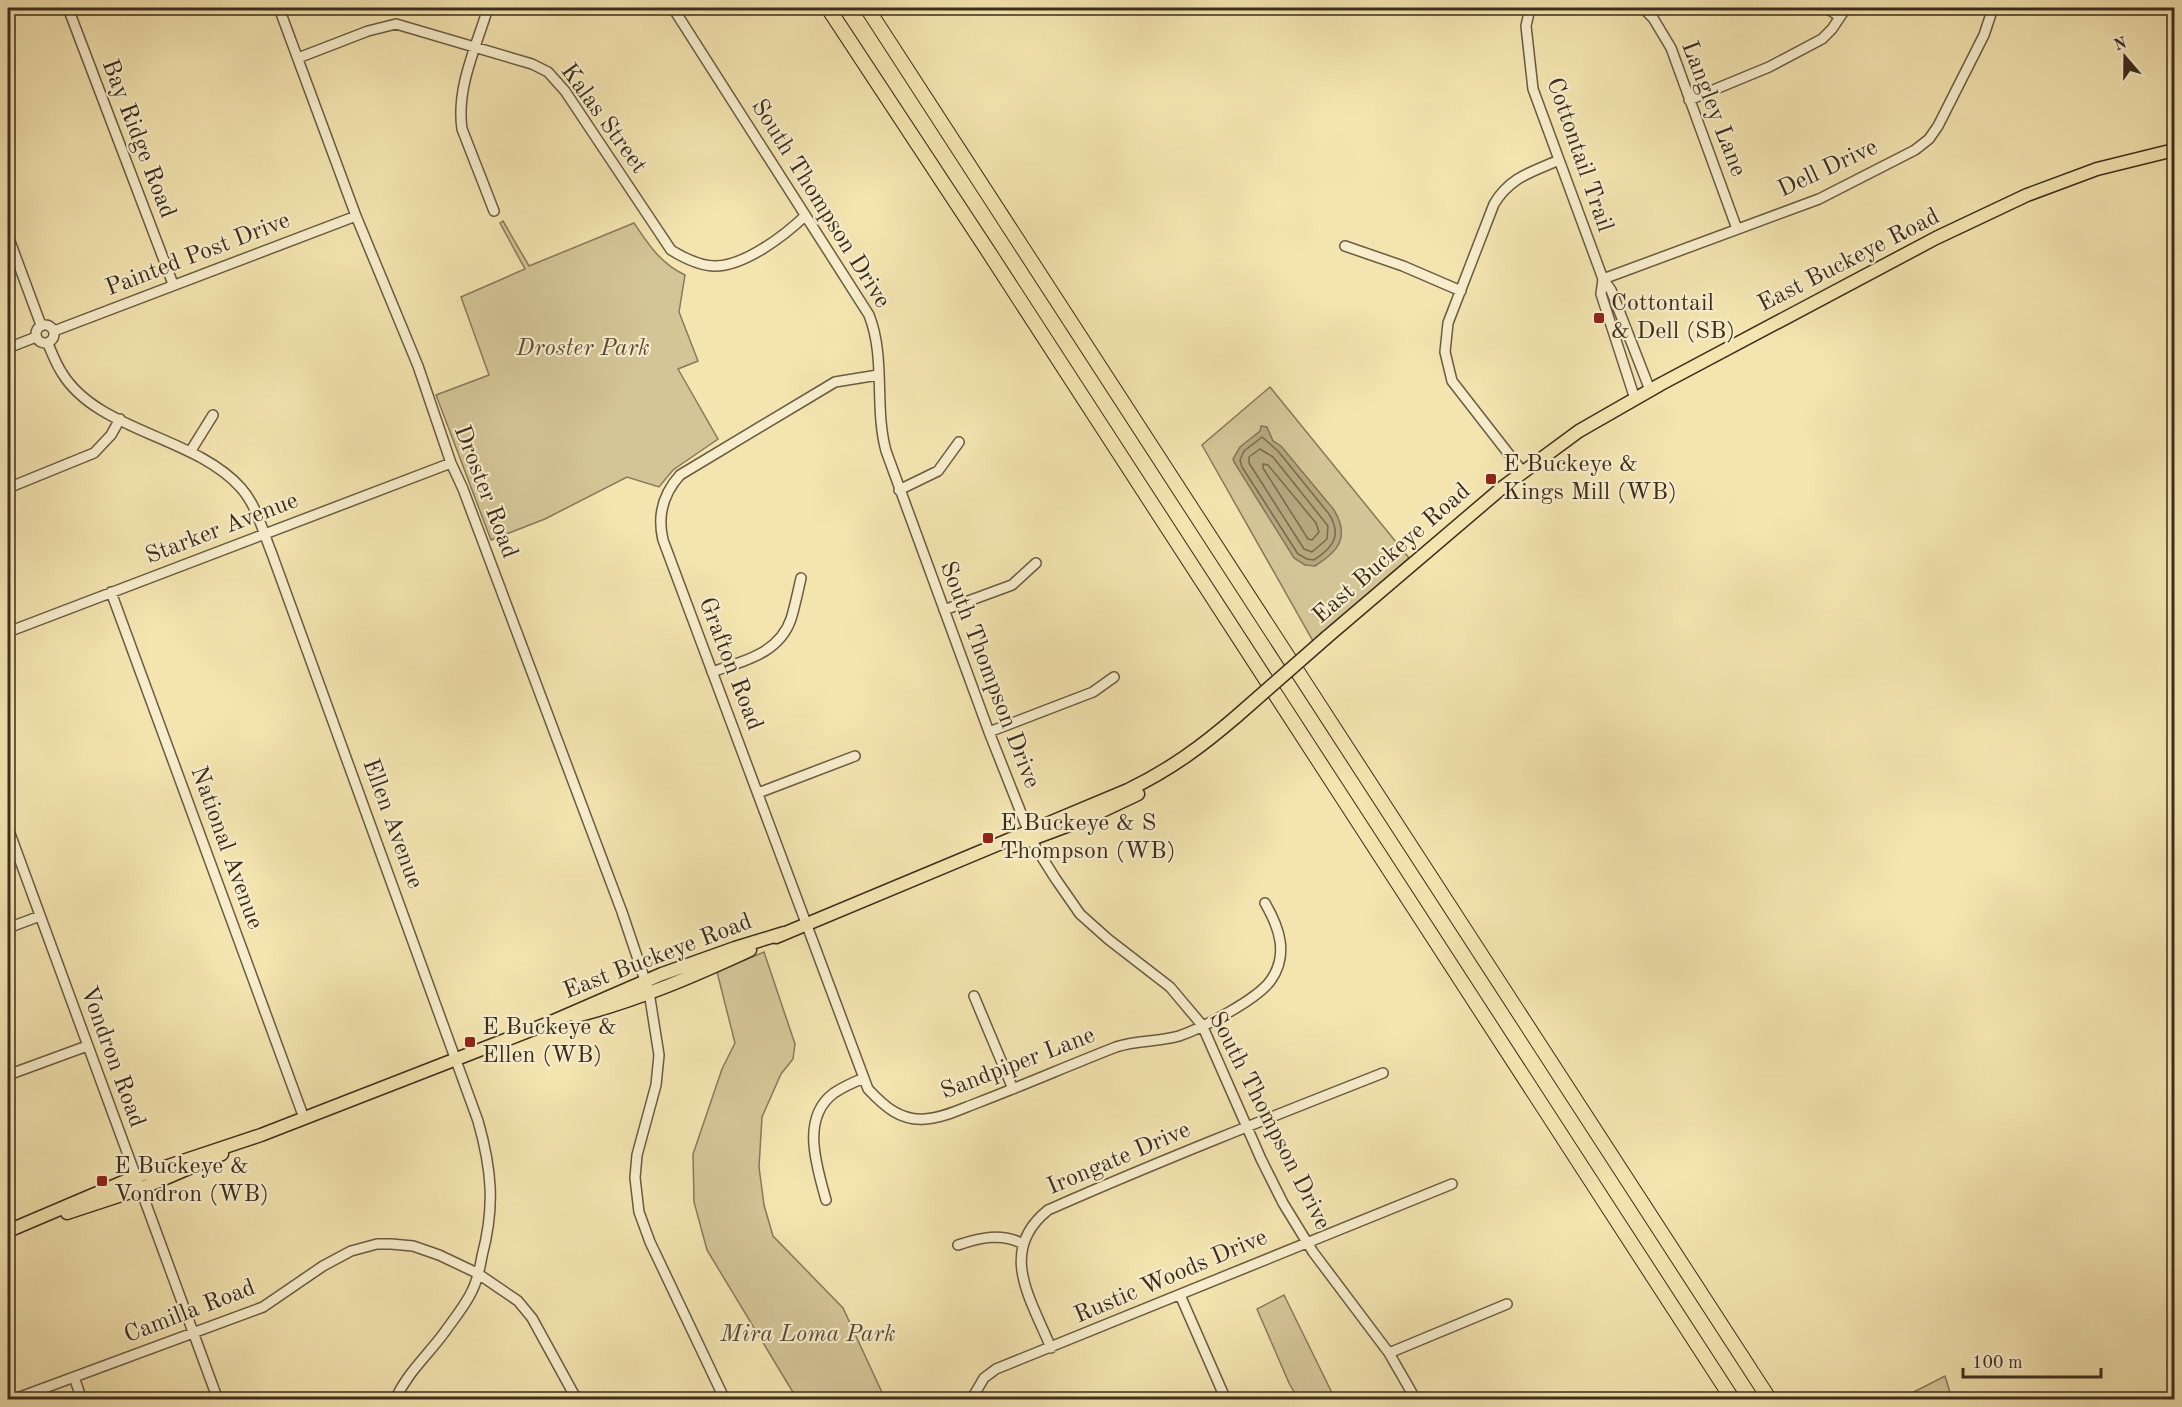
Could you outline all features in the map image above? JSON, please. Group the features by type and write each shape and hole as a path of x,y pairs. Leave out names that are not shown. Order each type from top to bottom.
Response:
{"highway":[{"path":"828,8 982,241 1732,1400"},
{"path":"867,8 1770,1400"}],"main road":[{"name":"East Buckeye Road","path":"12,1229 140,1189 261,1135 647,986 735,948 784,933 955,863 1094,815 1139,793 1185,765 1201,747 1327,637 1522,471 1579,430 1936,238 2027,195 2097,169 2175,150"},
{"name":"East Buckeye Road","path":"12,1229 135,1177 261,1135"}],"street":[{"name":"Bay Ridge Road","path":"68,8 173,284"},
{"name":"Droster Road","path":"279,8 356,216 418,366 451,463 463,489 552,726 647,986 659,1055 656,1084 637,1155 635,1178 639,1212 650,1242 725,1400"},
{"path":"488,8 462,94 460,116 462,129 494,211"},
{"name":"South Thompson Drive","path":"672,8 869,315 876,337 880,432 899,490 1030,836 1080,914 1170,987 1202,1025 1283,1203 1306,1242 1389,1353 1416,1400"},
{"name":"Cottontail Trail","path":"1530,8 1526,26 1531,83 1603,279 1611,290 1650,390"},
{"name":"Langley Lane","path":"1643,8 1653,18 1671,48 1737,229"},
{"path":"1827,8 1840,17"},
{"path":"1689,100 1769,67 1822,39 1846,8"},
{"name":"Dell Drive","path":"1603,279 1818,199 1915,150 1929,139 1938,126 1984,35 1993,8"},
{"name":"Kalas Street","path":"298,58 368,31 396,24 532,64 548,72 671,250 708,265 727,265 747,257 790,230 806,216"},
{"path":"1522,471 1452,381 1445,352 1446,333 1494,204 1501,192 1522,176 1559,160"},
{"name":"Painted Post Drive","path":"54,331 356,216"},
{"path":"8,236 41,325"},
{"path":"1345,246 1403,266 1461,291"},
{"name":"Cottontail Trail","path":"1603,279 1601,294 1635,399"},
{"path":"41,325 47,325 54,331 54,337 48,344 39,342 36,337 36,329 41,325"},
{"path":"8,348 36,337"},
{"name":"Ellen Avenue","path":"48,344 62,374 72,386 96,406 214,465 249,498 457,1059 485,1147 491,1185 488,1233 471,1292 441,1337 406,1379 395,1400"},
{"name":"Grafton Road","path":"864,1078 661,531 661,513 669,488 680,475 835,382 878,375"},
{"path":"190,452 213,415"},
{"path":"8,488 94,453 105,444 120,419"},
{"path":"899,490 938,471 959,442"},
{"name":"Starker Avenue","path":"8,632 451,463"},
{"path":"944,610 1012,585 1036,563"},
{"path":"712,672 756,656 779,640 791,619 801,578"},
{"name":"National Avenue","path":"111,592 304,1118"},
{"path":"989,732 1093,692 1114,678"},
{"path":"758,793 855,756"},
{"name":"Vondron Road","path":"8,828 218,1400"},
{"name":"Sandpiper Lane","path":"864,1078 868,1089 892,1112 914,1119 927,1119 948,1114 1118,1047 1179,1036 1216,1019 1261,991 1271,980 1279,963 1280,943 1276,923 1265,903"},
{"path":"8,928 40,916"},
{"path":"974,996 1013,1089"},
{"path":"8,1075 87,1046"},
{"name":"Irongate Drive","path":"1051,1348 1022,1277 1020,1259 1030,1227 1048,1210 1383,1073"},
{"path":"826,1200 814,1146 816,1124 823,1105 828,1099 864,1078"},
{"name":"Rustic Woods Drive","path":"971,1400 984,1378 996,1369 1452,1184"},
{"path":"958,1245 978,1238 992,1237 1012,1239 1023,1244"},
{"name":"Camilla Road","path":"12,1400 263,1307 341,1256 371,1246 391,1244 413,1246 439,1255 477,1273 518,1302 532,1318 577,1400"},
{"path":"1180,1295 1226,1400"},
{"path":"1389,1353 1507,1304"},
{"path":"74,1377 82,1400"}],"green space":[{"name":"Droster Park","path":"503,221 529,266 634,223 662,259 685,275 679,312 698,361 678,369 718,439 673,470 659,487 627,477 545,519 491,540 436,395 489,375 461,297 525,269 500,223"},
{"path":"1270,387 1409,558 1313,641 1202,445"},
{"name":"Mira Loma Park","path":"764,952 795,1044 793,1059 781,1074 762,1117 759,1167 764,1205 773,1236 843,1308 885,1399 797,1399 707,1250 694,1202 693,1154 722,1069 735,1043 717,972"},
{"path":"1284,1295 1335,1399 1298,1399 1289,1383 1257,1309"},
{"path":"1945,1376 1952,1399 1900,1399"}],"water":[{"path":"1261,426 1267,427 1273,441 1281,446 1334,510 1339,520 1340,542 1330,555 1315,566 1305,565 1294,558 1234,462 1233,459 1240,447 1260,431"}],"place":[{"name":"Cottontail & Dell (SB)","path":"1599,318"},
{"name":"E Buckeye & Kings Mill (WB)","path":"1491,479"},
{"name":"E Buckeye & S Thompson (WB)","path":"988,838"},
{"name":"E Buckeye & Ellen (WB)","path":"470,1042"},
{"name":"E Buckeye & Vondron (WB)","path":"102,1181"}]}
